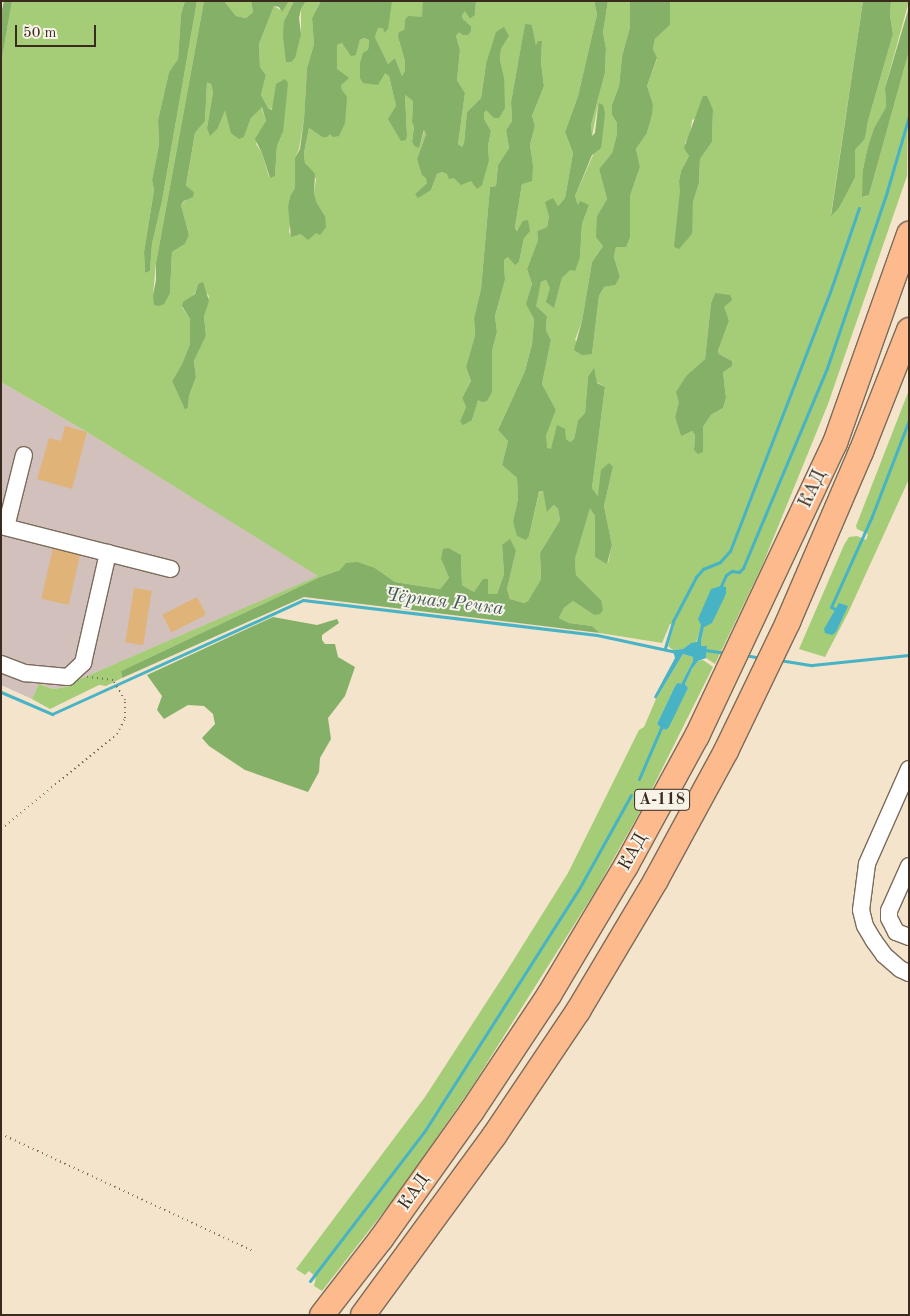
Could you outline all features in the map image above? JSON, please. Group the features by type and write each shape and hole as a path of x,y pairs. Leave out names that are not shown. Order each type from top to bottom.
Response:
{"highway":[{"name":"КАД","path":"322,1315 381,1239 461,1127 549,995 626,866 697,736 834,443 909,234"},
{"name":"КАД","path":"363,1315 406,1259 505,1120 578,1011 656,880 726,751 788,622 861,452 909,330"}],"street":[{"path":"24,455 4,526 171,569"},
{"path":"1,664 25,673 68,677 83,662 108,553"},
{"path":"908,772 867,864 861,910 865,926 874,941 900,969 909,973"},
{"path":"909,866 889,911 889,918 896,932 909,938"}],"path":[{"path":"1,829 117,734 125,718 125,700 113,680 68,677"},
{"path":"1,1134 255,1252"}],"shaded area":[{"path":"1,382 87,432 319,576 71,683 71,686 53,689 39,684 32,699 1,685"}],"green space":[{"path":"4,1 12,1 1,64 1,14"},
{"path":"12,1 185,1 181,14 178,59 169,72 158,120 159,145 152,180 154,190 144,252 145,273 150,271 152,244 162,201 197,1 204,1 156,263 153,295 170,293 172,252 185,244 189,235 181,205 194,192 186,187 195,133 205,121 207,81 211,84 213,92 207,128 218,128 225,109 244,137 251,118 261,106 266,121 256,144 262,153 269,177 275,176 277,146 283,132 283,112 268,108 261,95 266,75 260,67 259,44 274,6 282,11 289,1 294,1 284,21 301,34 301,9 306,1 321,1 312,18 314,44 307,68 304,119 299,149 295,158 295,188 290,196 288,206 291,216 289,232 292,236 301,234 325,216 317,203 314,193 316,179 305,163 304,153 309,128 322,137 342,90 337,69 337,45 342,43 356,55 360,40 364,38 369,40 368,50 389,76 396,106 407,135 405,95 413,101 412,122 414,127 412,142 414,146 419,147 425,129 426,134 417,159 427,178 427,183 415,194 431,190 437,174 442,172 447,174 489,160 488,146 491,131 484,119 484,114 486,109 494,117 504,77 500,60 501,49 509,36 486,64 481,98 467,112 462,147 458,144 465,93 457,80 460,50 456,36 459,31 471,26 463,19 462,15 465,10 470,19 475,15 476,1 594,1 597,14 578,96 565,132 573,153 565,198 549,216 547,227 537,231 538,240 527,269 532,284 527,304 534,319 532,344 525,371 498,430 508,441 502,465 517,478 518,499 513,521 529,536 539,493 543,491 548,511 554,505 558,509 560,520 540,553 541,579 528,601 524,603 510,599 507,589 516,551 502,545 504,574 497,594 488,594 488,580 483,580 474,592 462,585 461,556 441,559 449,578 440,589 395,582 375,568 340,570 320,577 121,671 122,678 106,686 99,685 50,709 32,699 39,684 53,689 71,686 71,683 318,576 87,432 1,382 1,64","holes":["525,25 532,25 536,45 542,41 541,63 544,86 532,116 535,126 530,145 533,165 522,184 515,227 524,238 519,262 508,257 504,260 505,280 495,316 497,332 492,351 492,392 478,399 472,420 460,421 466,407 462,398 471,381 466,367 475,335 474,318 481,289 490,187 496,186 498,165 509,148 506,130 512,121 511,102","198,284 209,296 204,316 206,336 194,361 196,377 189,396 188,406 185,410 172,381 182,364 190,344 190,319 182,307 195,293"]},
{"path":"185,1 197,1 162,201 152,244 150,271 145,273 144,252 154,190 152,180 159,145 158,120 169,72 178,59 181,14"},
{"path":"204,1 224,1 236,16 246,18 253,12 251,1 289,1 282,12 279,7 274,6 259,44 260,67 266,75 261,95 268,108 272,110 276,84 285,79 288,83 283,132 277,146 275,176 270,178 262,153 255,139 266,121 262,107 251,118 244,137 239,139 231,133 225,110 218,128 210,136 207,128 213,92 211,84 207,82 205,121 195,133 186,186 194,192 193,197 184,201 181,205 189,235 185,244 172,252 170,293 164,304 159,306 154,305 153,295 156,280 156,263"},
{"path":"224,1 251,1 253,12 246,18 236,16"},
{"path":"294,1 306,1 301,9 299,18 301,34 295,58 291,62 286,62 283,36 284,21"},
{"path":"321,1 392,1 388,29 384,33 383,28 378,28 375,37 388,64 395,58 402,76 405,71 405,61 398,37 399,32 404,30 405,20 408,16 422,17 423,1 476,1 475,15 470,19 465,11 462,15 463,19 471,26 471,31 468,35 463,35 459,32 456,36 460,50 457,80 465,93 458,144 462,147 467,112 481,98 486,64 496,32 504,27 509,36 501,49 500,60 504,77 505,108 499,118 494,118 486,110 484,114 484,119 491,131 488,146 489,160 482,185 477,189 471,181 461,185 454,178 449,179 447,174 442,172 437,174 431,190 418,198 415,194 427,183 426,178 422,175 417,159 426,134 424,130 419,148 414,146 412,142 414,127 412,122 413,101 405,95 407,135 406,140 401,141 388,119 396,106 389,76 385,73 378,85 363,83 360,78 360,63 363,53 368,50 369,40 364,38 360,40 356,55 351,56 342,43 337,45 337,69 349,78 341,85 347,97 345,123 339,136 333,137 330,134 327,137 322,137 309,128 304,153 305,163 315,174 314,193 317,203 325,216 326,227 320,235 316,233 308,240 301,234 291,237 288,206 290,196 295,188 295,158 300,149 307,68 314,44 312,18"},
{"path":"392,1 423,1 423,17 405,20 404,30 398,37 405,61 405,71 402,76 395,58 388,64 375,37 378,27 383,28"},
{"path":"594,1 608,1 603,33 606,48 605,73 591,125 592,136 595,133 599,103 603,105 605,114 601,148 592,155 575,196 578,205 580,201 589,205 582,224 580,257 575,271 570,270 562,278 554,308 546,302 550,288 546,280 541,282 536,306 547,316 546,330 551,340 542,384 556,410 546,436 547,448 551,449 557,425 565,429 566,439 570,442 574,439 578,420 585,413 588,377 594,368 597,383 605,387 592,488 598,496 601,470 609,463 613,467 604,506 612,545 607,564 595,557 595,516 590,508 575,559 576,575 601,600 603,610 600,614 594,615 573,601 564,608 559,618 569,623 592,626 600,633 304,597 122,678 121,671 320,577 340,570 346,563 357,562 375,568 395,582 440,589 449,578 441,559 443,549 448,548 461,555 462,585 474,592 483,579 488,579 488,594 497,594 504,574 502,545 510,539 516,551 507,589 510,599 524,603 528,601 541,579 540,553 560,520 558,509 554,505 547,512 543,491 539,492 529,536 526,540 517,536 513,521 518,499 517,478 502,465 508,441 498,430 525,371 532,344 534,319 526,304 532,284 527,269 538,240 537,231 547,227 549,216 545,202 553,198 558,206 565,198 573,153 565,132 578,96 597,14"},
{"path":"608,1 630,1 630,27 622,56 619,86 612,105 612,115 617,123 617,134 612,153 599,169 607,199 597,216 603,246 592,262 582,321 575,340 592,354 599,296 604,287 614,285 620,277 614,257 616,247 630,237 630,196 640,167 636,149 647,133 653,104 647,86 657,59 653,49 655,39 670,25 670,1 863,1 831,214 839,208 845,195 854,163 855,150 865,139 868,121 893,34 890,15 891,1 909,1 885,88 886,107 874,128 868,146 863,169 863,197 869,195 909,51 907,176 828,404 762,566 715,664 706,658 707,646 701,646 701,641 704,626 726,594 726,587 702,625 696,643 691,643 683,649 673,650 668,646 674,625 670,624 662,643 600,633 592,626 569,623 559,618 564,608 573,601 594,615 601,600 576,575 575,559 590,507 595,516 595,557 608,563 612,545 604,506 613,467 598,496 592,488 605,387 588,377 585,413 578,420 574,439 570,442 565,439 551,450 546,448 546,436 556,410 542,384 551,340 546,330 547,316 536,306 541,282 546,280 550,287 554,307 562,278 580,257 582,224 589,205 578,205 575,196 593,155 598,104 592,137 591,125 605,73 606,48 603,33","holes":["713,110 712,142 700,159 699,183 693,202 690,238 679,181 681,171 689,156 685,143 690,135 692,120","715,293 729,321 718,349 719,354 732,361 723,372 726,398 723,408 711,415 703,427 694,450 695,435 692,431 681,435 675,417 687,375 705,359 711,303"]},
{"path":"630,1 670,1 670,25 655,39 653,49 657,58 647,86 653,104 652,114 647,133 636,149 640,167 630,196 630,237 626,247 616,247 614,257 620,277 615,285 604,287 599,296 592,354 582,355 574,350 582,321 592,262 603,246 596,237 597,216 607,199 599,169 612,153 617,134 617,123 612,115 612,105 619,86 622,56 630,27"},
{"path":"863,1 891,1 890,15 893,34 868,121 865,139 855,150 855,177 839,208 831,216"},
{"path":"909,7 909,51 869,195 862,197 863,169 868,146 874,128 886,107 885,88"},
{"path":"525,24 532,25 536,45 538,41 542,41 541,63 544,86 532,116 535,126 530,145 533,165 532,181 522,184 515,227 517,231 523,221 528,220 530,231 524,238 519,262 515,265 508,257 504,260 505,280 495,316 497,332 492,351 492,392 487,401 482,402 478,400 472,420 463,425 460,421 466,407 462,398 471,381 466,367 475,335 474,318 481,289 490,187 496,186 498,165 509,148 506,130 512,121 511,102"},
{"path":"703,96 707,96 713,110 712,142 700,159 699,183 693,202 692,234 679,249 674,247 680,191 679,181 681,171 689,156 684,148"},
{"path":"203,282 209,301 204,316 206,336 194,361 196,377 189,396 188,407 185,410 172,381 182,364 190,344 190,319 182,306 183,302 195,294 198,284"},
{"path":"715,293 730,295 732,300 724,307 729,321 718,350 719,354 732,361 732,366 723,372 726,398 723,408 711,415 703,427 703,452 698,454 694,450 695,435 692,431 681,436 675,417 679,402 676,392 687,375 705,359 711,303"},
{"path":"909,390 909,479 848,613 825,657 799,649 844,545 849,537 857,536 866,540 868,534 857,529 856,526"},
{"path":"273,617 317,625 337,619 339,623 322,635 322,640 325,644 335,644 338,657 355,667 345,696 328,718 331,739 320,758 319,772 308,792 245,770 209,746 202,738 215,724 213,714 204,706 188,705 164,719 157,710 162,696 147,675"},
{"path":"683,654 693,657 693,661 681,684 675,686 657,724 661,728 666,730 688,688 685,684 698,661 703,660 713,667 646,801 596,890 473,1085 399,1192 322,1291 314,1286 316,1277 309,1271 305,1275 296,1269 425,1097 508,969 568,873 639,730 644,727 656,699"}],"water":[{"path":"721,586 726,587 726,594 712,623 704,627 701,641 701,646 707,646 706,658 698,661 692,669 685,684 688,688 669,727 666,730 661,728 657,724 675,686 678,683 681,684 693,661 693,657 683,654 656,699 654,697 675,658 673,650 683,649 691,643 697,642 701,625 698,619 711,589"},
{"path":"839,603 848,606 836,632 832,635 825,633 824,629"}],"building":[{"path":"65,426 87,432 72,489 37,479 49,438 61,441"},
{"path":"53,548 80,554 69,605 41,599"},
{"path":"134,588 152,591 143,645 125,642"},
{"path":"197,597 206,615 171,633 162,615"}],"waterway":[{"path":"721,586 726,575 732,571 739,572 743,568 827,368 885,198 909,116"},
{"path":"665,648 673,621 696,577 703,569 720,562 730,551 829,295 859,208"},
{"path":"835,609 831,607 872,516 909,420"},
{"name":"Чёрная Речка","path":"1,692 52,714 303,600 597,635 676,652"},
{"name":"Чёрная Речка","path":"705,650 726,653"},
{"name":"Чёрная Речка","path":"745,655 761,658"},
{"name":"Чёрная Речка","path":"779,660 812,665 908,655"},
{"path":"639,779 661,728"},
{"path":"310,1281 424,1132 580,887 631,795"}]}
